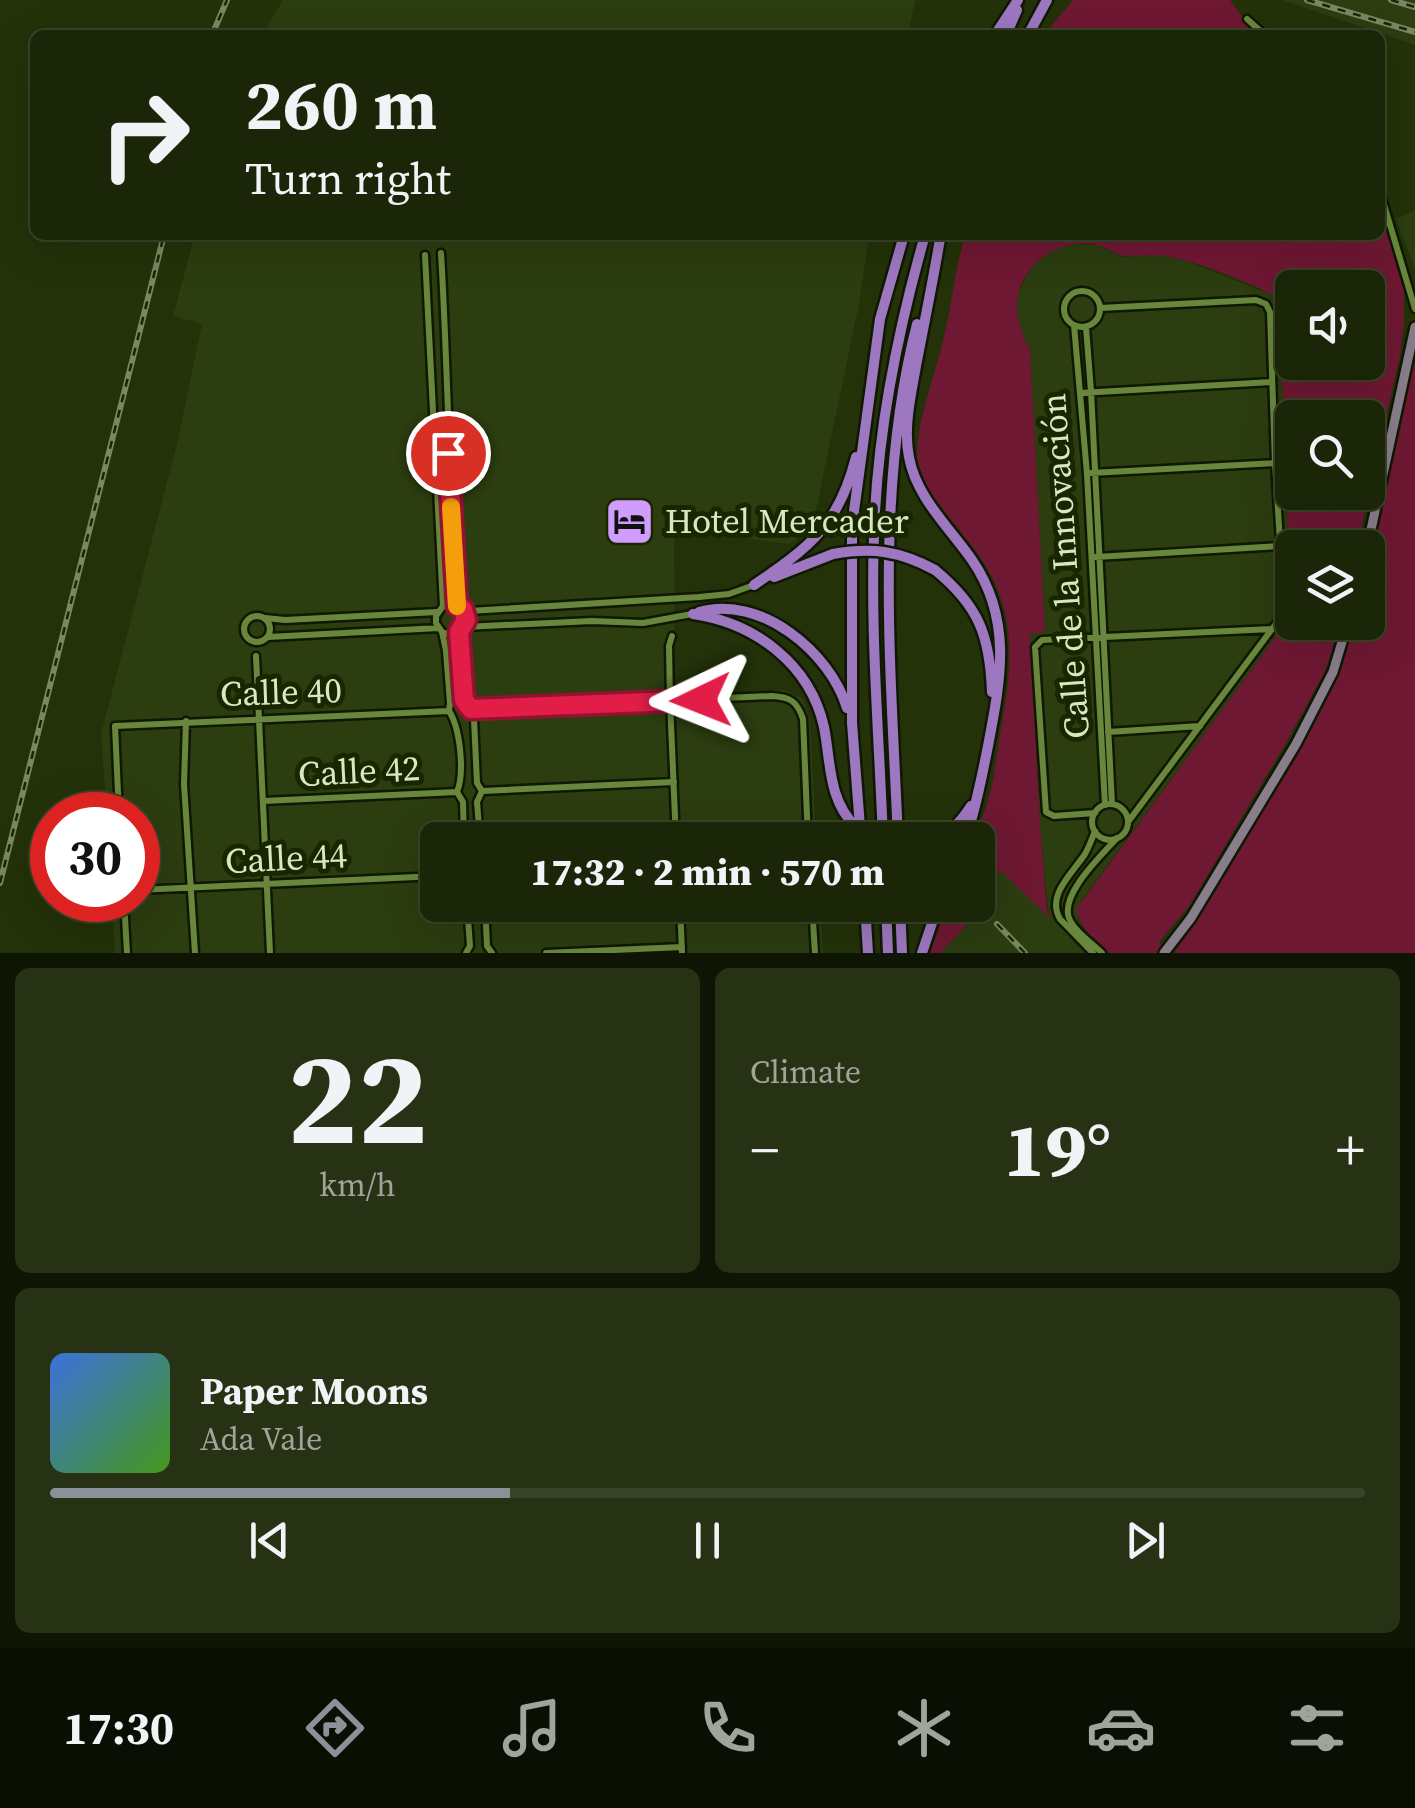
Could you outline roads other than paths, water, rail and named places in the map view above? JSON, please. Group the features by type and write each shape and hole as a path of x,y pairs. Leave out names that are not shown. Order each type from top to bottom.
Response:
{"highway":[{"path":"999,30 1020,0"},
{"path":"1008,30 1020,0"},
{"path":"1027,30 1039,0"},
{"path":"1028,30 1047,0"},
{"path":"860,822 852,722 852,526 880,319 903,240"},
{"path":"885,822 873,576 875,512 887,393 924,240"},
{"path":"939,240 913,382 908,452 918,487 990,591 999,626 1002,661 994,718 970,822"},
{"path":"897,822 888,576 894,452 911,348 939,240"},
{"path":"754,585 813,542 836,512 850,481 871,398"},
{"path":"754,585 832,554 854,550 914,558 936,570 958,588 975,612 986,638 994,718"},
{"path":"694,614 724,608 746,612 792,634 830,672 844,695 852,722"},
{"path":"694,614 718,618 747,630 777,648 803,677 818,706 836,800 850,822"},
{"path":"960,822 978,796"},
{"path":"866,922 868,953"},
{"path":"887,922 888,953"},
{"path":"901,922 902,953"},
{"path":"922,953 932,922"}],"main road":[{"path":"1371,530 1415,327"},
{"path":"1164,953 1192,918 1296,744 1333,672 1343,640"}],"street":[{"path":"1247,18 1260,30"},
{"path":"1385,208 1415,309"},
{"path":"442,253 448,466 460,607 466,620 462,629 464,700 474,719 477,782 482,791 479,822"},
{"path":"425,255 440,609 436,623 450,707 456,720 462,782 457,792 463,802 464,822"},
{"path":"1078,292 1090,293 1100,308 1096,320 1086,326 1074,325 1064,310 1072,294 1078,292"},
{"path":"1091,473 1275,464 1270,312 1266,304 1256,300 1100,308"},
{"name":"Calle de la Innovación","path":"1074,325 1091,473"},
{"name":"Calle de la Innovación","path":"1086,326 1109,804"},
{"path":"1080,392 1272,382"},
{"path":"1095,557 1275,546"},
{"path":"694,614 642,623 592,621 462,629 448,634 440,630 268,637 261,642 252,641 244,631 252,616 286,620 460,607 469,611 699,597 728,594 754,585"},
{"path":"265,618 271,629 268,637"},
{"path":"1102,953 1070,920 1066,906 1074,890 1125,832 1128,822 1275,625"},
{"path":"1128,822 1125,812 1109,804 1095,813 1054,816 1046,812 1035,647 1042,640 1272,629"},
{"path":"672,636 669,646 675,822"},
{"path":"256,656 270,953"},
{"path":"456,720 470,712 788,697 798,705 802,719 807,822"},
{"path":"450,707 459,699 464,700"},
{"name":"Calle 40","path":"118,792 115,726 450,707"},
{"path":"186,722 184,784 195,953"},
{"path":"1104,732 1201,726"},
{"path":"462,782 477,782"},
{"path":"482,791 674,782"},
{"name":"Calle 42","path":"262,801 457,792"},
{"path":"463,802 478,802"},
{"path":"1095,813 1095,831 1107,839 1117,838"},
{"path":"1093,953 1060,920 1055,901 1061,886 1088,850 1095,831"},
{"name":"Calle 44","path":"160,889 420,877"},
{"path":"125,922 126,953"},
{"path":"467,922 468,950 481,943 489,950"},
{"path":"487,922 489,950"},
{"path":"546,953 682,950 681,922"},
{"path":"813,922 814,953"}],"railway":[{"path":"214,30 227,0"},
{"path":"1307,0 1415,32"},
{"path":"1391,0 1415,7"},
{"path":"0,883 163,240"},
{"path":"997,924 1025,953"}],"place":[{"name":"Hotel Mercader","path":"630,521"}]}
